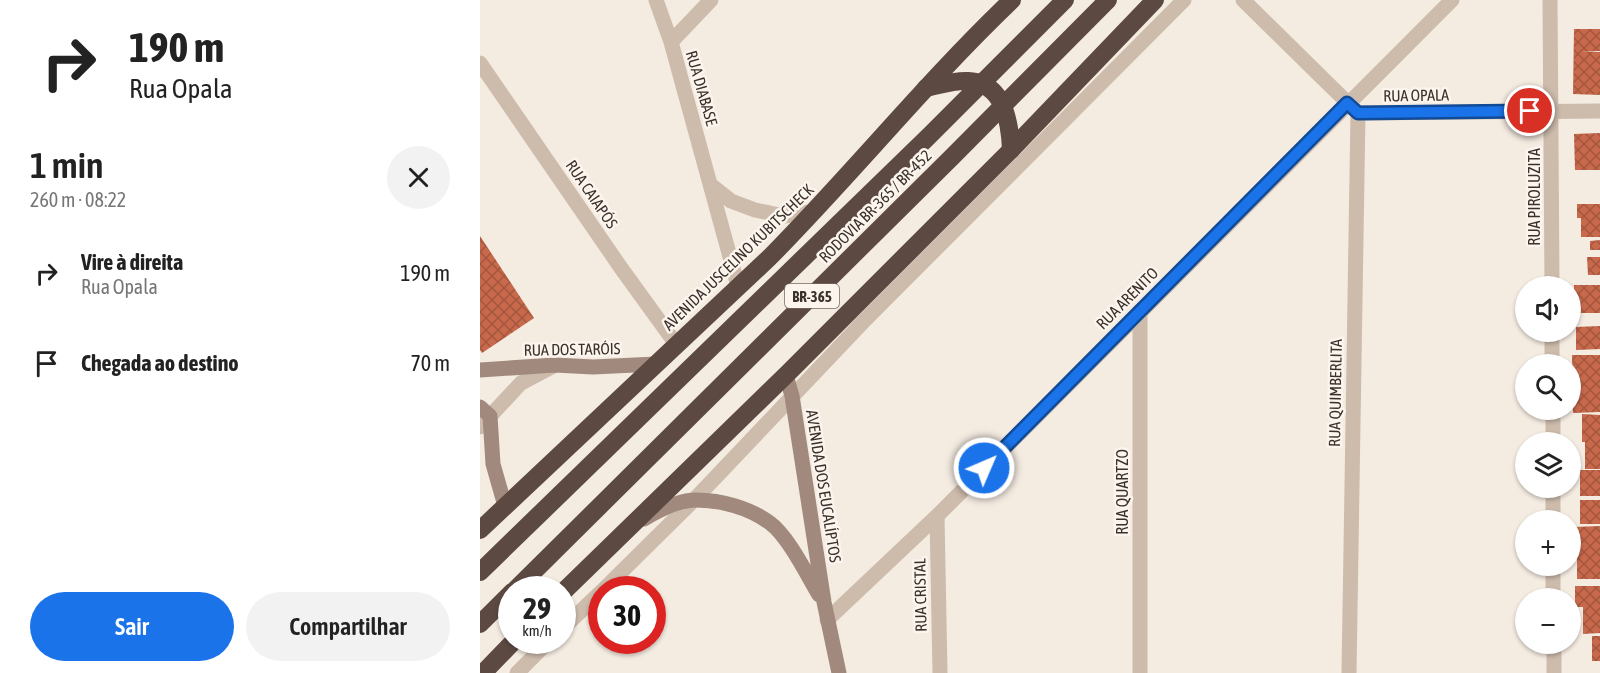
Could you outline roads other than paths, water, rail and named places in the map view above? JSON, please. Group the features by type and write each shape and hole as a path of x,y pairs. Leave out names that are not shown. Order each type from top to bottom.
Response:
{"highway":[{"name":"AVENIDA JUSCELINO KUBITSCHECK","path":"480,530 770,257 816,211 961,50 1012,0"},
{"name":"RODOVIA BR-365 / BR-452","path":"480,572 928,137 1065,0"},
{"name":"RODOVIA BR-365 / BR-452","path":"528,576 1108,0"},
{"name":"BR-365","path":"576,579 688,472 1011,150 1155,0"},
{"path":"926,88 969,81 981,84 993,92 1006,112 1011,150"},
{"name":"RODOVIA BR-365 / BR-452","path":"480,624 498,606"},
{"path":"483,673 501,654"}],"street":[{"name":"RUA DIABASE","path":"656,0 671,42 738,286"},
{"path":"671,42 711,0"},
{"path":"616,576 694,500 792,396 1055,127 1184,0"},
{"path":"1243,0 1353,108"},
{"name":"RUA ARENITO","path":"827,620 937,516 1140,311 1353,108 1452,0"},
{"name":"RUA PIROLUZITA","path":"1550,0 1552,276"},
{"name":"RUA CAIAPÓS","path":"480,63 676,344"},
{"name":"RUA OPALA","path":"1353,108 1600,111"},
{"name":"RUA QUIMBERLITA","path":"1349,673 1353,108"},
{"path":"712,186 731,201 755,210 784,216 816,211"},
{"name":"RUA QUARTZO","path":"1140,311 1140,673"},
{"name":"RUA DOS TARÓIS","path":"484,370 555,365 593,367 656,364"},
{"path":"505,506 487,464 483,417 521,383 555,365"},
{"name":"AVENIDA DOS EUCALÍPTOS","path":"786,375 792,396 827,620 839,673"},
{"name":"AVENIDA DOS EUCALÍPTOS","path":"626,529 663,508 694,500 747,509 771,524 792,550 824,602"},
{"name":"RUA CRISTAL","path":"937,516 940,673"},
{"path":"576,615 588,604"},
{"path":"517,673 536,654"},
{"path":"1554,654 1554,673"}]}
